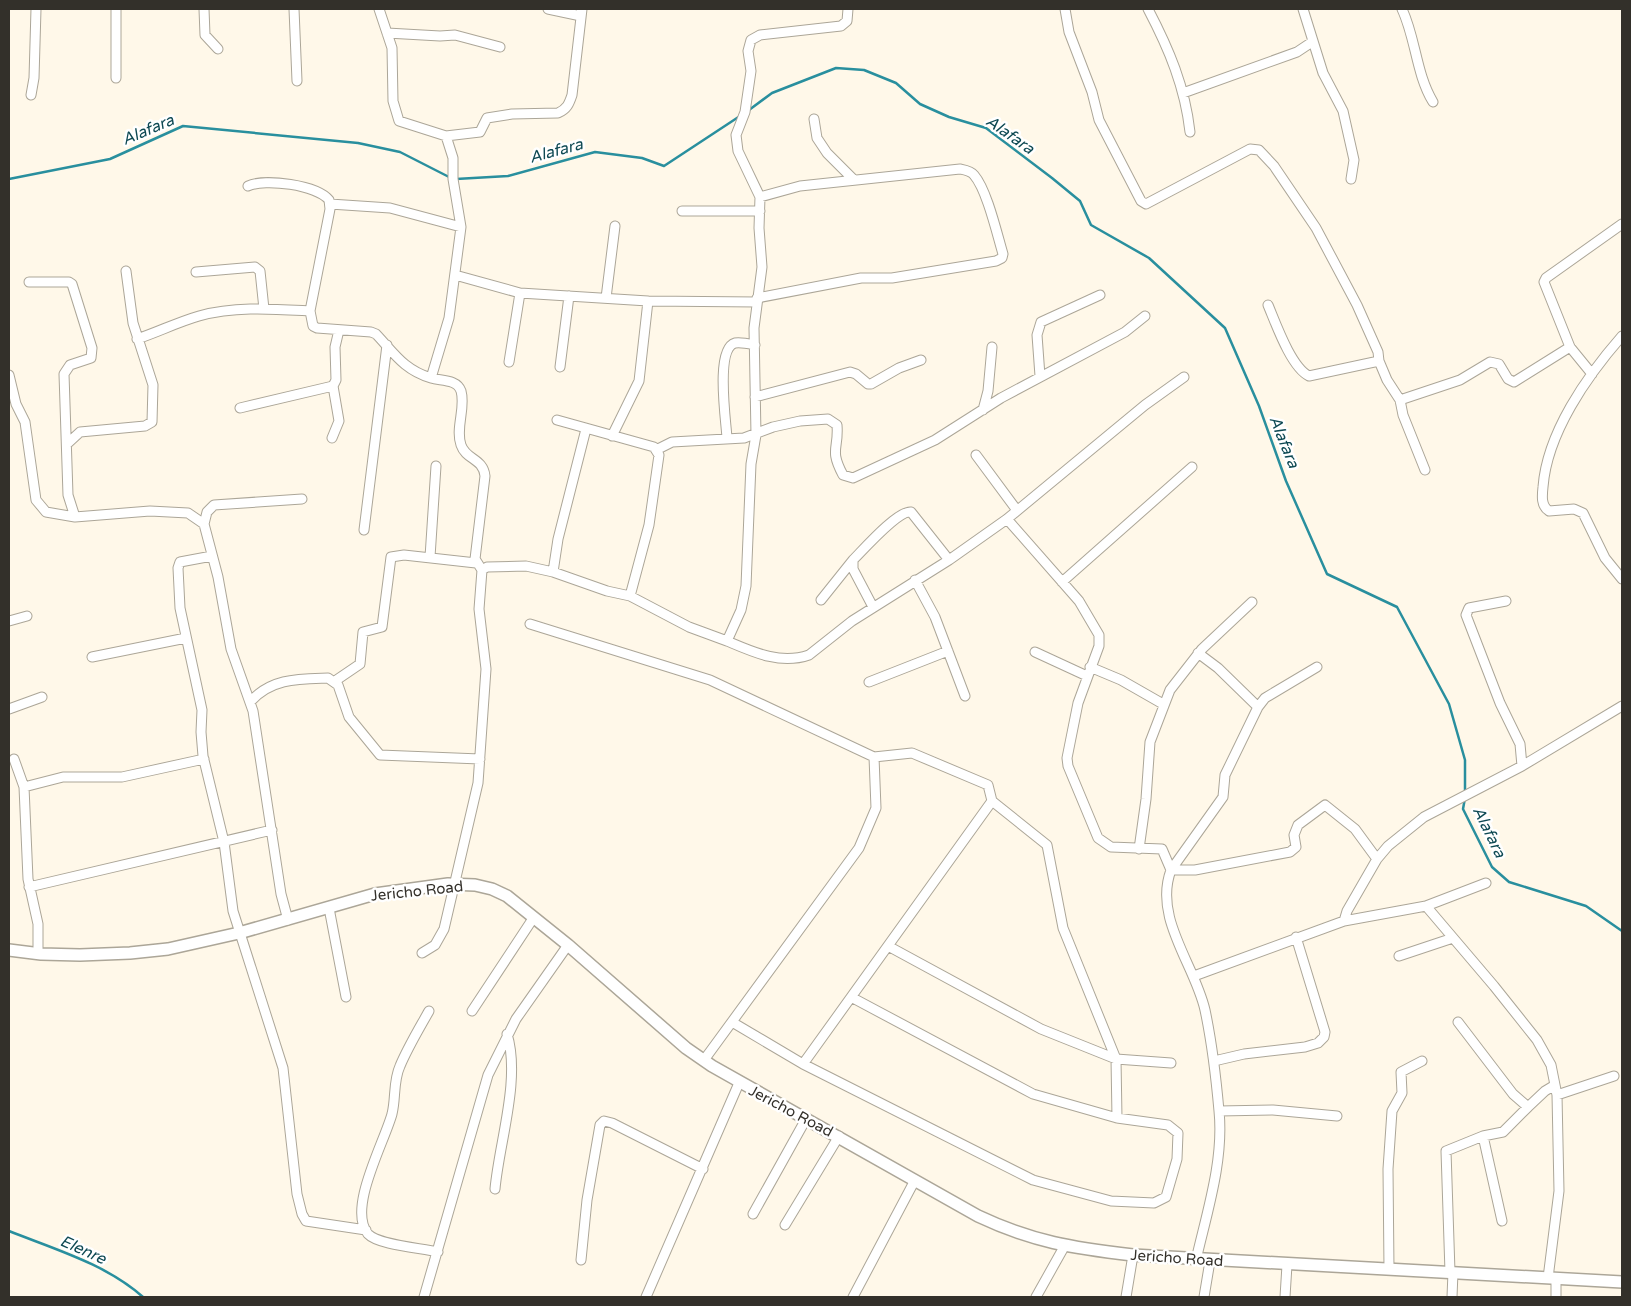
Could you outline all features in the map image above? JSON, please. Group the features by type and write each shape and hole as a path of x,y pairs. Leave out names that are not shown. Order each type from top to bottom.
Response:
{"street":[{"path":"31,95 34,78 36,9"},
{"path":"116,9 116,78"},
{"path":"204,9 204,31 218,49"},
{"path":"294,9 296,81"},
{"path":"379,9 392,48 393,101 396,118 404,124 446,136 480,132 487,118 497,115 558,113 564,110 572,95 582,12 548,9"},
{"path":"727,641 741,610 746,586 750,482 756,435 755,344 757,300 762,267 760,197 736,142 736,135 745,112 748,96 751,71 748,50 751,40 760,35 841,26 847,21 848,9"},
{"path":"1065,9 1069,32 1092,92 1099,120 1141,202 1146,204 1250,149 1259,150 1274,166 1316,228 1369,330 1386,380 1400,400 1403,415 1425,470"},
{"path":"1148,9 1170,51 1184,93 1190,132"},
{"path":"1304,9 1312,42 1326,80 1344,111 1354,160 1351,179"},
{"path":"1402,9 1412,35 1425,89 1433,102"},
{"path":"387,33 455,35 500,47"},
{"path":"1184,93 1297,52 1312,42"},
{"path":"814,119 817,138 827,153 854,180"},
{"path":"431,378 449,318 461,227 453,179 453,158 446,136"},
{"path":"455,275 520,294 648,301 757,300 862,278 892,278 996,261 1003,257 989,206 973,174 960,169 800,186 760,197"},
{"path":"248,186 262,181 281,183 316,191 325,196 330,204 316,289 310,312 313,326 317,328 371,332 387,345 399,360 431,378 454,383 458,386 462,396 460,441 462,448 482,464 484,470 479,567 479,609 486,669 478,783 444,929 435,945 422,953"},
{"path":"330,204 390,208 461,227"},
{"path":"682,211 760,211"},
{"path":"1592,374 1570,347 1544,282 1546,278 1622,224"},
{"path":"606,298 615,226"},
{"path":"196,272 255,267 260,271 264,309"},
{"path":"67,444 80,432 144,426 152,422 153,385 138,339 126,271"},
{"path":"30,282 69,282 72,284 92,348 91,358 70,365 64,374 68,495 76,517"},
{"path":"509,362 520,294"},
{"path":"1040,376 1038,335 1041,322 1100,295"},
{"path":"560,367 569,296"},
{"path":"612,436 639,381 648,301"},
{"path":"1268,305 1288,350 1305,374 1316,375 1379,361"},
{"path":"138,339 199,316 225,311 264,309 310,312"},
{"path":"656,450 672,442 756,435 773,427 823,418 833,420 837,429 834,448 837,464 843,475 853,478 935,440 1040,376 1125,332 1145,316"},
{"path":"332,438 339,421 333,386 336,380 335,346 339,330"},
{"path":"1622,336 1592,374 1567,416 1548,455 1544,469 1543,504 1549,511 1574,509 1583,513 1593,536 1618,567 1622,579"},
{"path":"727,438 723,364 727,350 735,343 755,344"},
{"path":"364,530 387,345"},
{"path":"983,410 988,391 992,347"},
{"path":"1400,400 1460,380 1490,362 1499,364 1508,379 1514,382 1570,347"},
{"path":"755,397 850,372 871,384 899,368 921,360"},
{"path":"9,375 16,404 25,422 36,500 46,512 76,517 150,511 188,513 204,524"},
{"path":"335,681 360,664 363,632 382,627 391,557 404,555 430,557 479,567 526,566 553,572 607,591 630,596 689,627 762,656 802,657 817,650 852,621 914,580 949,560 1007,519 1016,509 1145,405 1184,377"},
{"path":"240,408 333,386"},
{"path":"557,420 656,450 660,455 649,525 630,596"},
{"path":"553,572 558,539 586,429"},
{"path":"976,455 1016,509"},
{"path":"430,557 436,466"},
{"path":"1062,582 1192,467"},
{"path":"288,920 281,894 251,701 243,686 231,649 204,524 207,512 214,506 302,498"},
{"path":"821,600 853,560 875,537 908,511 911,512 949,560"},
{"path":"1007,519 1080,601 1098,636 1099,646 1078,703 1068,758 1068,766 1098,838 1112,848 1162,849 1171,870"},
{"path":"212,556 180,562 178,568 180,608 202,710 201,732 204,759 224,842 233,911 282,1068 297,1194 302,1214 306,1221 366,1230"},
{"path":"853,560 854,569 873,607"},
{"path":"914,580 935,617 965,696"},
{"path":"1506,601 1469,608 1466,615 1500,703 1520,744 1522,766"},
{"path":"1139,849 1146,799 1150,742 1163,704 1170,690 1198,653 1252,602"},
{"path":"9,621 27,616"},
{"path":"530,624 710,680 874,757 912,753 988,785 992,801 1047,845 1063,928 1116,1059 1116,1118"},
{"path":"92,657 186,638"},
{"path":"869,682 948,651"},
{"path":"1035,652 1088,672 1121,680 1163,704"},
{"path":"1198,653 1218,668 1258,707"},
{"path":"1196,1260 1218,1156 1219,1110 1214,1061 1205,1010 1194,976 1180,949 1169,910 1167,880 1171,870 1223,797 1225,775 1258,707 1265,698 1317,667"},
{"path":"251,701 259,692 279,682 328,678 335,681 349,717 380,754 480,759"},
{"path":"9,709 42,697"},
{"path":"1344,921 1347,911 1377,859 1388,846 1424,817 1522,766 1622,706"},
{"path":"704,1060 859,848 876,808 874,757"},
{"path":"14,759 24,786 29,887 38,924 38,954"},
{"path":"24,786 63,777 122,777 204,759"},
{"path":"802,1064 992,801"},
{"path":"1171,870 1195,870 1290,852 1296,846 1294,835 1298,825 1325,805 1355,830 1377,859"},
{"path":"29,887 272,830"},
{"path":"1194,976 1344,921 1426,906 1486,883"},
{"name":"Jericho Road","path":"9,950 38,954 130,953 168,948 239,933 375,894 454,884 475,885 492,889 507,896 568,945 686,1048 704,1060 740,1083 839,1136 978,1216 1013,1233 1064,1246 1133,1256 1622,1282"},
{"path":"1426,906 1537,1040 1551,1064 1557,1095 1560,1191 1552,1278 1556,1297"},
{"path":"329,908 346,997"},
{"path":"472,1011 534,917"},
{"path":"1214,1061 1244,1054 1305,1047 1318,1043 1324,1037 1325,1032 1296,938"},
{"path":"1399,956 1453,938"},
{"path":"424,1297 476,1109 488,1075 507,1034 568,945"},
{"path":"888,946 1041,1029 1116,1059 1171,1063"},
{"path":"732,1022 802,1064 1033,1180 1111,1201 1154,1203 1166,1197 1177,1158 1178,1133 1168,1125 1116,1118 1033,1094 851,997"},
{"path":"428,1011 400,1066 392,1114 364,1189 362,1204 366,1230 370,1236 378,1241 438,1252"},
{"path":"1458,1022 1513,1094 1528,1107"},
{"path":"495,1189 497,1168 505,1137 512,1057 507,1034"},
{"path":"1389,1269 1388,1169 1392,1111 1402,1093 1401,1072 1422,1061"},
{"path":"1557,1095 1614,1076"},
{"path":"646,1297 740,1083"},
{"path":"1452,1297 1445,1153 1450,1148 1483,1136 1503,1132 1545,1091 1555,1085"},
{"path":"1219,1110 1273,1110 1337,1116"},
{"path":"753,1214 806,1119"},
{"path":"581,1260 586,1200 600,1126 604,1121 612,1122 703,1169"},
{"path":"785,1225 839,1136"},
{"path":"1483,1136 1502,1221"},
{"path":"852,1297 915,1180"},
{"path":"1036,1297 1064,1246"},
{"path":"1126,1297 1133,1256"},
{"path":"1204,1297 1210,1261"},
{"path":"1285,1297 1287,1265"}],"waterway":[{"name":"Alafara","path":"749,110 772,93 836,68 864,70 896,83 920,104 949,117 986,128 1080,201 1091,225 1149,258 1225,328 1259,406 1286,481 1327,574 1397,607 1449,704 1465,760 1465,792"},
{"name":"Alafara","path":"456,179 508,176 595,152 642,158 664,166 740,116"},
{"name":"Alafara","path":"9,179 110,159 183,126 358,143 400,152 451,178"},
{"name":"Alafara","path":"1465,798 1463,809 1492,867 1509,882 1586,906 1622,931"},
{"name":"Elenre","path":"9,1231 96,1266 113,1275 143,1297"}]}
